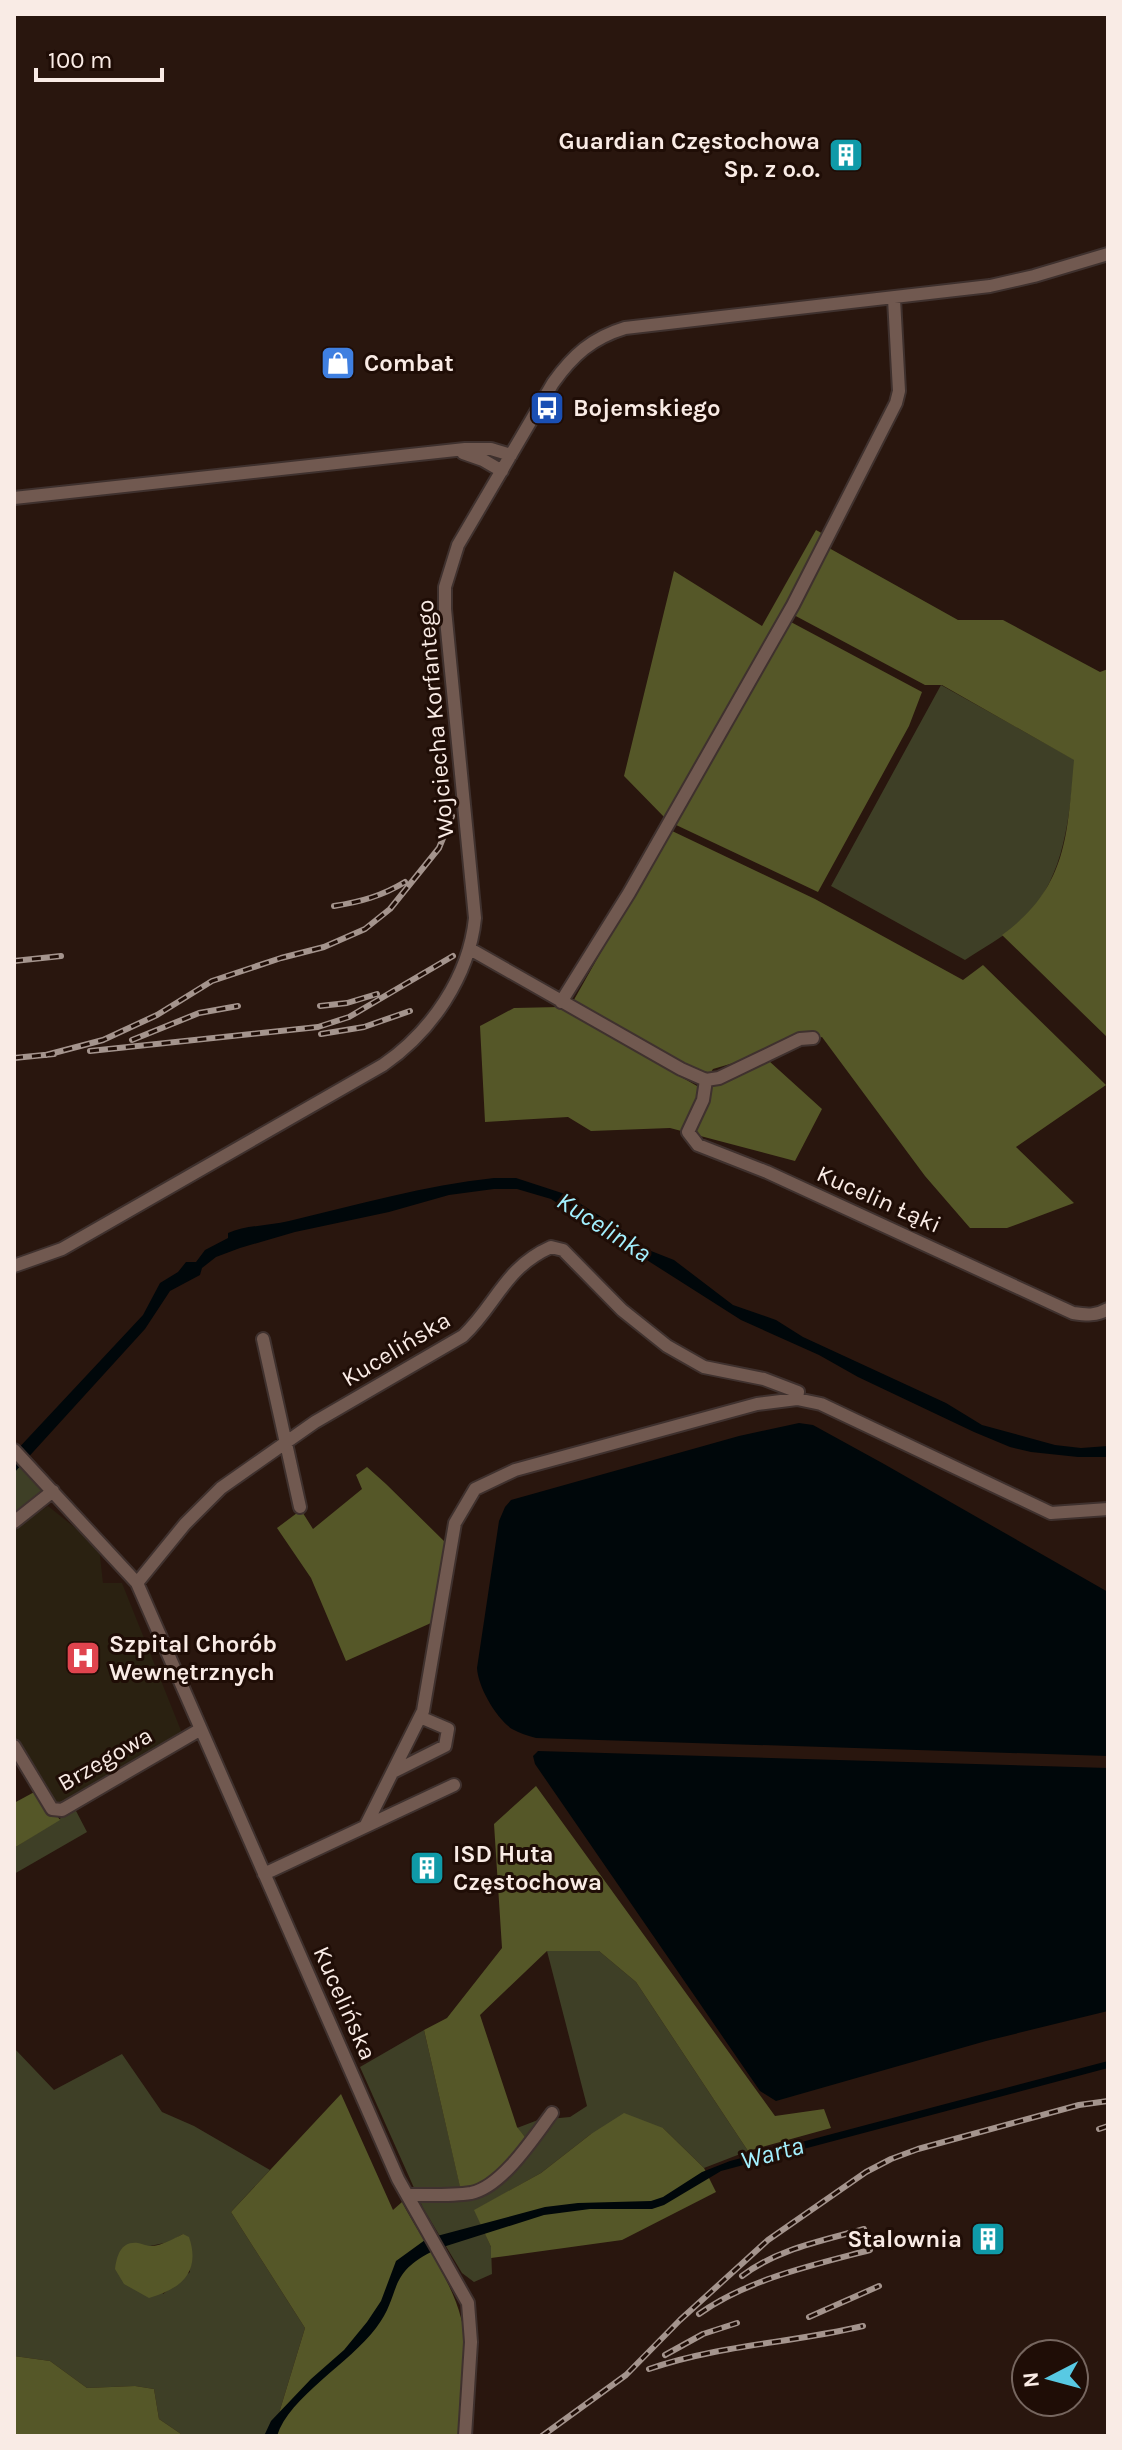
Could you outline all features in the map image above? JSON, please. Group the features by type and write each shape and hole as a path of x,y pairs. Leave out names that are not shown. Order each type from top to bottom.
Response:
{"street":[{"name":"Wojciecha Korfantego","path":"14,1266 42,1258 87,1235 395,1057 431,1021 460,973 470,949 475,905 445,587 458,545 553,383 568,362 586,345 625,328 990,286 1108,254"},
{"path":"561,1002 629,893 793,605 896,403 899,391 894,299"},
{"path":"14,498 448,451 491,449 511,455"},
{"path":"448,451 467,454 502,471"},
{"path":"470,949 706,1080 719,1078 800,1039 813,1038"},
{"name":"Kucelin Łąki","path":"706,1080 703,1100 688,1132 698,1145 767,1172 1073,1313 1100,1314 1108,1309"},
{"name":"Kucelińska","path":"137,1583 185,1524 221,1488 315,1422 463,1336 479,1321 507,1277 540,1251 551,1247 563,1250 622,1310 667,1346 704,1367 777,1383 798,1392 797,1399"},
{"path":"263,1339 300,1507"},
{"path":"366,1825 420,1717 455,1523 475,1489 515,1470 757,1404 797,1399 821,1404 1051,1513 1108,1509"},
{"name":"Kucelińska","path":"14,1450 137,1583 407,2195 468,2303 470,2357 465,2436"},
{"path":"14,1522 53,1491"},
{"path":"393,1772 445,1746 448,1729 420,1717"},
{"name":"Brzegowa","path":"14,1746 52,1809 62,1810 201,1729"},
{"path":"264,1874 454,1785"},
{"path":"407,2195 474,2192 505,2172 520,2157 552,2113"}],"shaded area":[{"name":"Szpital Chorób Wewnętrznych","path":"48,1506 99,1547 103,1583 122,1583 182,1733 63,1803 54,1802 14,1738 14,1528"}],"green space":[{"path":"816,530 827,536 667,820 624,776 674,571 762,626"},
{"path":"829,548 958,620 1003,620 1100,672 1108,669 1108,1038 1002,935 1024,917 1052,878 1066,836 1074,760 942,685 925,685 792,614"},
{"path":"789,621 922,692 909,726 818,892 674,824"},
{"path":"941,685 1075,760 1063,843 1050,882 1026,917 965,960 831,886"},
{"path":"670,830 815,899 963,980 983,965 1106,1085 1016,1147 1074,1203 1007,1228 970,1228 925,1176 822,1037 713,1069 706,1080 571,1005"},
{"path":"559,1007 697,1086 769,1061 822,1109 795,1161 670,1128 591,1131 568,1117 485,1122 480,1026 514,1008"},
{"path":"14,1459 42,1491 14,1516"},
{"path":"367,1467 446,1543 431,1623 346,1661 311,1578 277,1528 301,1510 313,1529 362,1489 356,1475"},
{"path":"536,1786 775,2116 824,2109 831,2128 748,2151 636,1982 599,1951 547,1951 480,2015 517,2127 525,2137 498,2171 481,2183 460,2187 424,2030 447,2018 502,1948 494,1824"},
{"path":"38,1790 60,1820 14,1848 14,1803"},
{"path":"75,1809 87,1832 14,1874 14,1848"},
{"path":"547,1951 599,1951 636,1982 748,2151 704,2168 663,2128 591,2134 541,2173 475,2210 491,2247 492,2274 474,2282 462,2273 423,2208 360,2067 424,2030 460,2186 502,2168 525,2137 517,2128 538,2120 570,2117 587,2106"},
{"path":"14,2048 54,2090 122,2054 162,2112 194,2126 270,2170 231,2212 305,2328 272,2436 184,2436 159,2419 154,2389 135,2386 87,2388 50,2361 14,2356","holes":["183,2234 190,2272 163,2294 150,2246 169,2242"]},
{"path":"341,2094 393,2210 402,2202 457,2304 465,2345 461,2436 272,2436 305,2328 231,2212"},
{"path":"624,2113 663,2128 704,2168 716,2192 622,2240 491,2258 491,2247 474,2210 541,2173"},
{"path":"183,2234 189,2237 192,2260 186,2277 179,2284 149,2298 124,2284 115,2269 124,2247 132,2243 156,2245"},
{"path":"14,2356 50,2361 87,2388 135,2386 154,2389 159,2419 184,2436 14,2436"}],"water":[{"name":"Kucelinka","path":"494,1178 516,1178 565,1194 646,1249 674,1260 733,1305 776,1320 803,1337 946,1403 982,1425 1055,1445 1081,1448 1108,1446 1108,1457 1031,1452 974,1432 741,1320 551,1199 517,1189 494,1189 449,1195 389,1212 295,1232 216,1257 202,1268 200,1275 170,1291 145,1329 14,1473 14,1453 143,1315 160,1283 178,1272 186,1262 196,1262 205,1250 228,1238 228,1233 417,1190"},
{"path":"799,1423 813,1425 1108,1592 1108,1756 536,1738 506,1724 484,1693 477,1668 499,1521 511,1500 739,1436"},
{"path":"538,1751 1108,1768 1108,2011 986,2041 776,2101 760,2091 535,1764 533,1756"},
{"name":"Warta","path":"1108,2061 1108,2068 721,2171 652,2209 590,2209 544,2215 443,2247 437,2236 545,2207 651,2201 663,2197 702,2172 730,2161"},
{"path":"425,2240 431,2252 417,2260 401,2277 376,2328 294,2408 277,2436 264,2436 271,2421 344,2350 367,2322 381,2301 396,2261"}],"railway":[{"path":"46,1055 103,1040 157,1015 212,981 324,947 365,929 390,909 439,848 452,816"},
{"path":"334,906 371,898 405,882"},
{"path":"14,961 61,956"},
{"path":"90,1051 318,1027 349,1017 453,956"},
{"path":"320,1006 347,1003 377,994"},
{"path":"132,1040 199,1013 238,1006"},
{"path":"321,1034 364,1027 410,1011"},
{"path":"14,1058 54,1054"},
{"path":"542,2436 626,2375 680,2320 768,2240 866,2172 918,2149 1079,2105 1108,2101"},
{"path":"1099,2129 1108,2126"},
{"path":"742,2276 785,2252 864,2229"},
{"path":"699,2314 760,2282 870,2250"},
{"path":"809,2317 879,2286"},
{"path":"665,2355 703,2334 737,2323"},
{"path":"649,2369 728,2349 863,2326"}],"place":[{"name":"Guardian Częstochowa Sp. z o.o.","path":"846,155"},
{"name":"Combat","path":"338,363"},
{"name":"Bojemskiego","path":"547,408"},
{"name":"Szpital Chorób Wewnętrznych","path":"83,1658"},
{"name":"ISD Huta Częstochowa","path":"427,1868"},
{"name":"Stalownia","path":"988,2239"}]}
